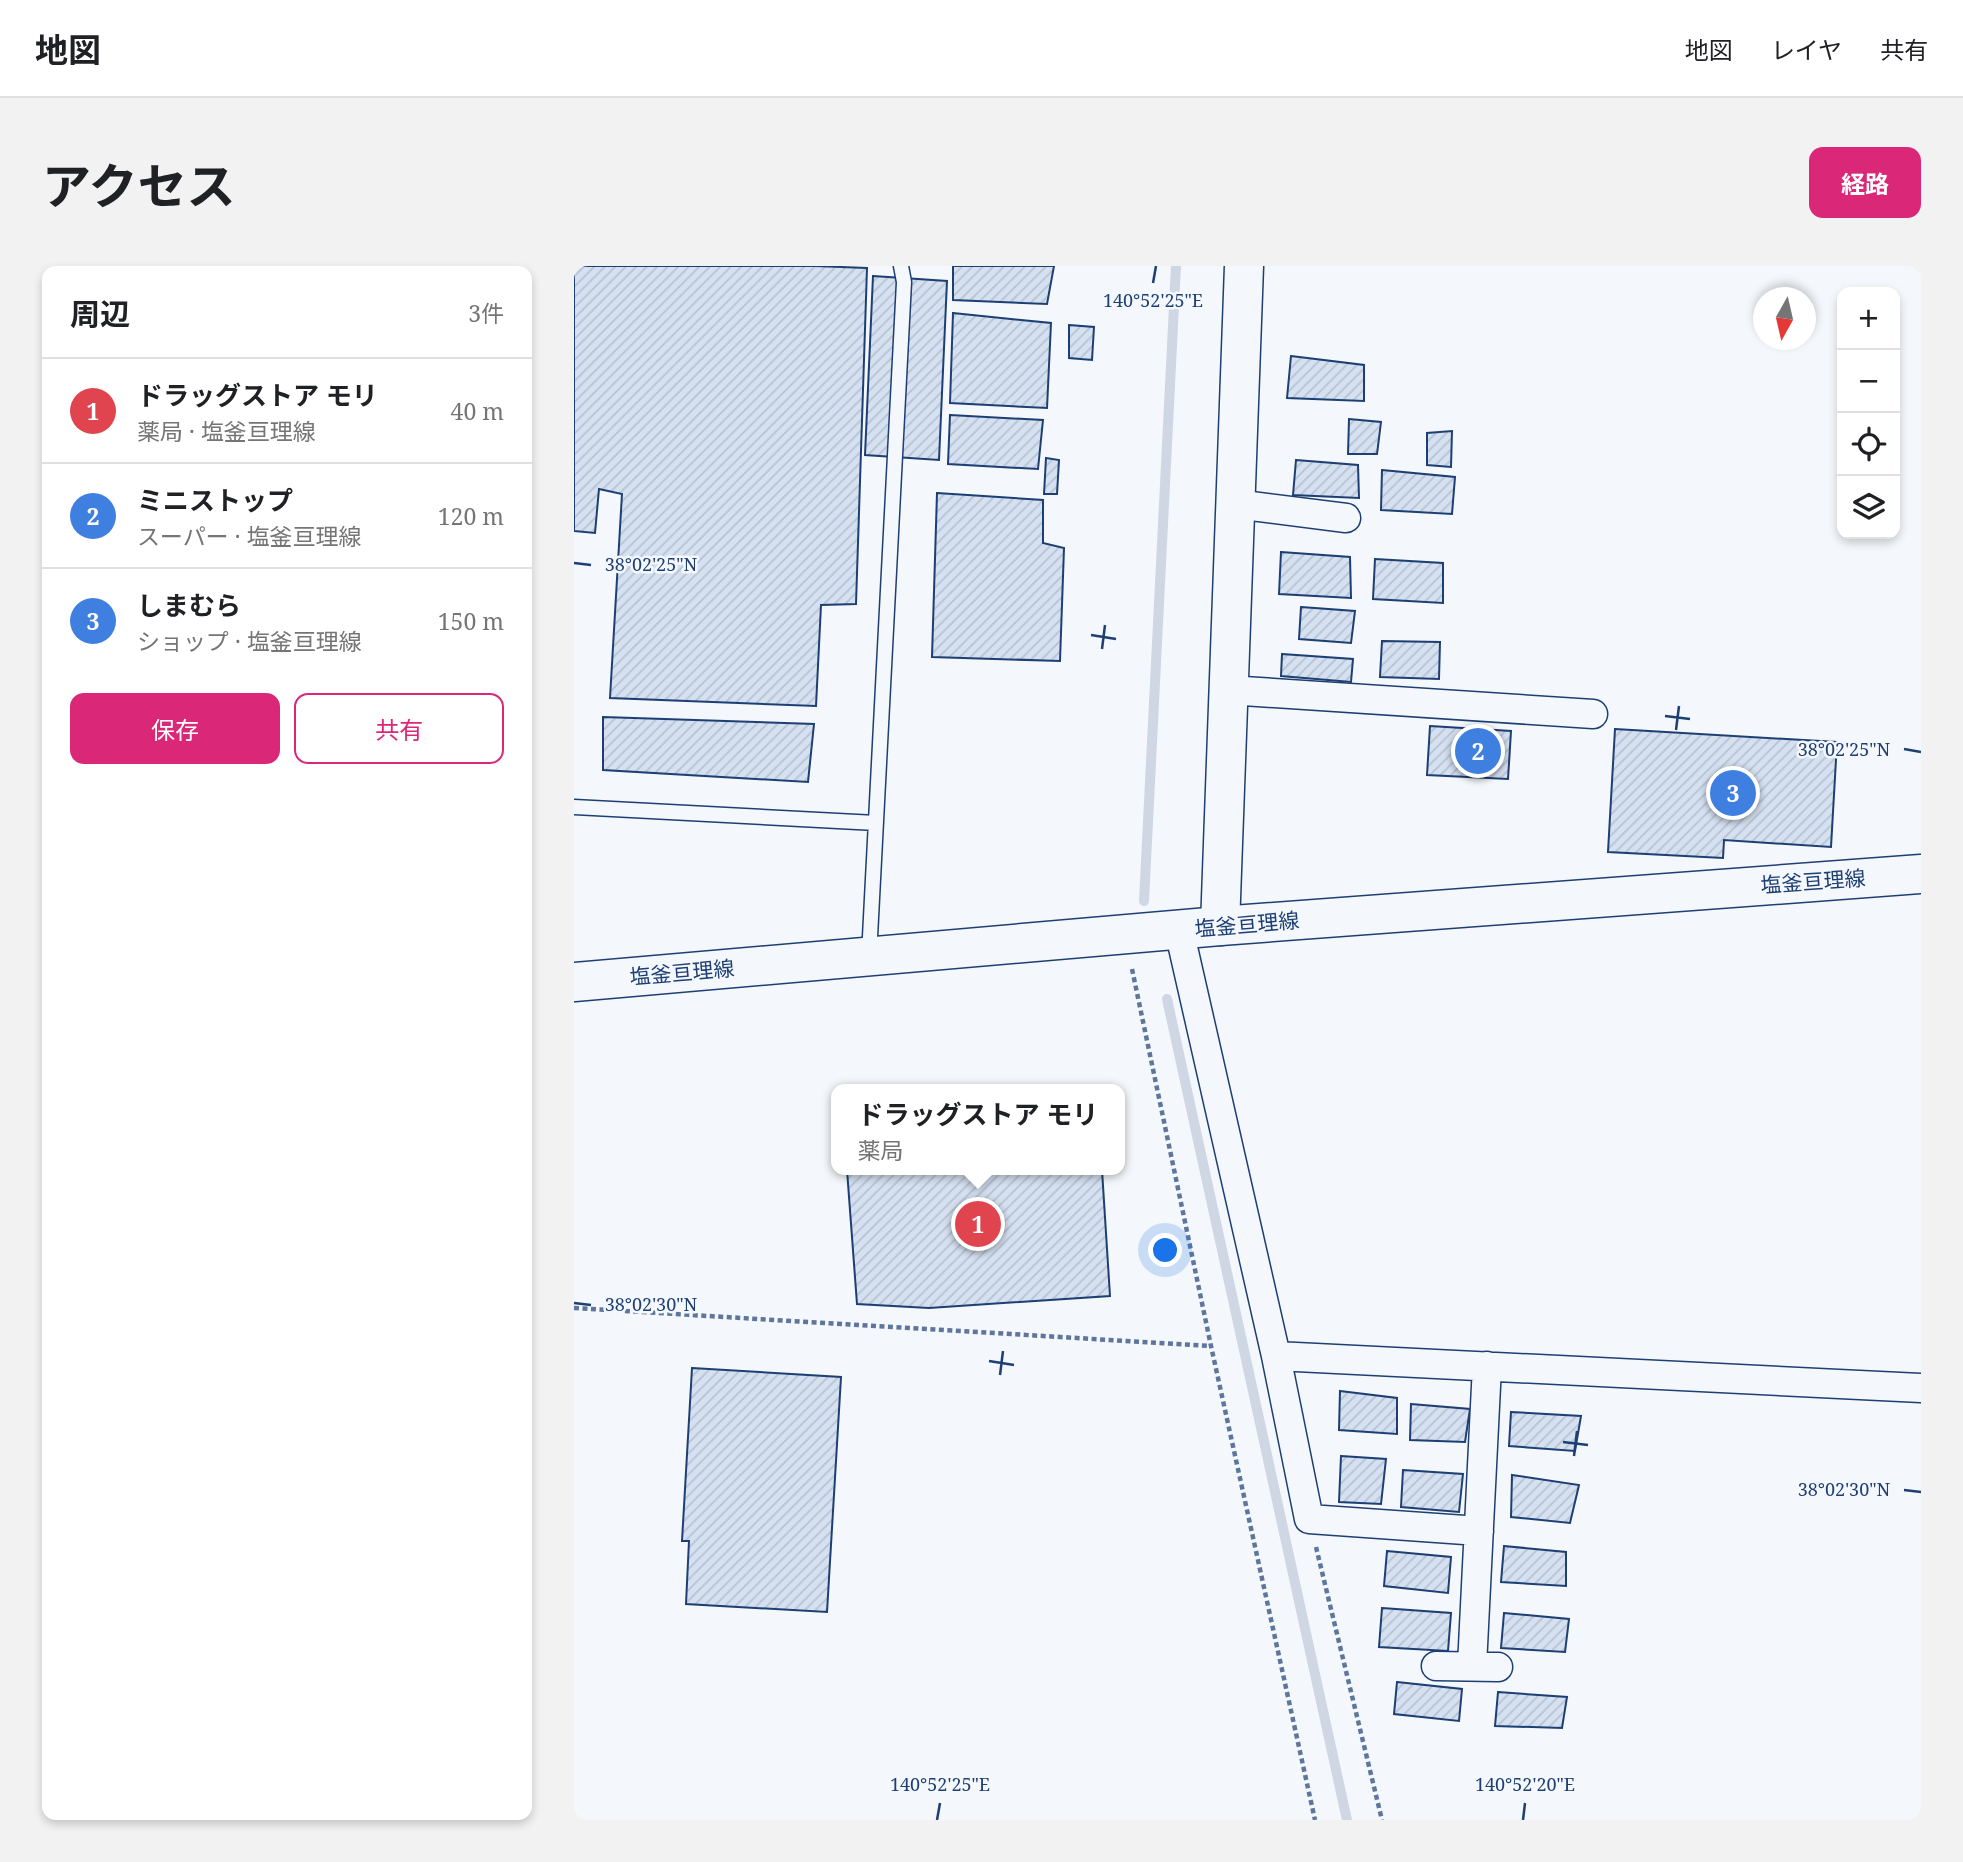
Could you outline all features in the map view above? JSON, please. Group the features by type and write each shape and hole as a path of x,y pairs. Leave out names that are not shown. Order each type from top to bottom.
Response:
{"main road":[{"path":"1220,926 1244,266"},
{"name":"塩釜亘理線","path":"574,982 1220,926 1921,874"}],"street":[{"path":"1235,504 1346,518"},
{"path":"1228,690 1593,715"},
{"path":"1180,930 1276,1356 1309,1519 1479,1531"},
{"path":"1276,1356 1921,1388"},
{"path":"1436,1665 1485,1667 1479,1531 1488,1366"}],"lane":[{"path":"869,957 904,282 901,266"},
{"path":"574,807 876,822"}],"path":[{"path":"1125,935 1211,1346 1315,1820"},
{"path":"574,1308 1211,1346"},
{"path":"1309,1519 1382,1820"}],"building":[{"path":"574,266 867,268 856,604 821,605 816,706 610,698 622,494 599,489 595,533 574,531"},
{"path":"953,266 1054,266 1047,304 953,300"},
{"path":"873,276 947,281 939,460 865,455"},
{"path":"953,313 1051,323 1047,408 950,403"},
{"path":"1069,325 1094,327 1092,360 1069,358"},
{"path":"1291,356 1364,365 1364,401 1287,398"},
{"path":"950,415 1043,420 1038,469 948,464"},
{"path":"1349,419 1381,422 1377,454 1348,454"},
{"path":"1452,431 1451,467 1427,465 1427,433"},
{"path":"1046,458 1059,460 1057,494 1044,494"},
{"path":"1296,460 1358,465 1359,498 1293,495"},
{"path":"1382,470 1455,477 1452,514 1381,510"},
{"path":"937,493 1043,500 1043,543 1064,548 1060,661 932,657"},
{"path":"1281,552 1350,557 1351,598 1279,594"},
{"path":"1375,559 1443,563 1443,603 1373,599"},
{"path":"1301,607 1355,611 1351,643 1299,639"},
{"path":"1382,641 1440,642 1439,679 1380,677"},
{"path":"1282,654 1353,659 1351,682 1281,676"},
{"path":"603,717 814,724 808,782 603,770"},
{"path":"1430,726 1511,731 1508,779 1427,775"},
{"path":"1615,729 1837,742 1831,847 1724,840 1723,858 1608,852"},
{"path":"847,1175 1102,1175 1110,1296 929,1308 857,1304"},
{"path":"692,1368 841,1377 827,1612 686,1604 689,1541 682,1541"},
{"path":"1340,1391 1397,1398 1397,1434 1339,1430"},
{"path":"1411,1404 1470,1409 1465,1442 1410,1440"},
{"path":"1511,1412 1581,1416 1575,1451 1509,1446"},
{"path":"1341,1456 1386,1459 1381,1504 1339,1502"},
{"path":"1403,1470 1463,1474 1459,1512 1401,1507"},
{"path":"1512,1475 1579,1485 1570,1523 1511,1517"},
{"path":"1504,1546 1566,1552 1566,1586 1501,1582"},
{"path":"1387,1551 1451,1557 1448,1593 1384,1586"},
{"path":"1382,1608 1451,1613 1448,1651 1379,1647"},
{"path":"1504,1613 1569,1619 1565,1652 1501,1648"},
{"path":"1397,1682 1462,1689 1459,1721 1394,1714"},
{"path":"1498,1692 1567,1697 1562,1728 1495,1726"}],"waterway":[{"path":"1144,901 1176,266"},
{"path":"1167,999 1347,1820"}],"place":[{"name":"ミニストップ","path":"1478,751"},
{"name":"しまむら","path":"1733,793"},
{"name":"ドラッグストア モリ","path":"978,1224"}]}
